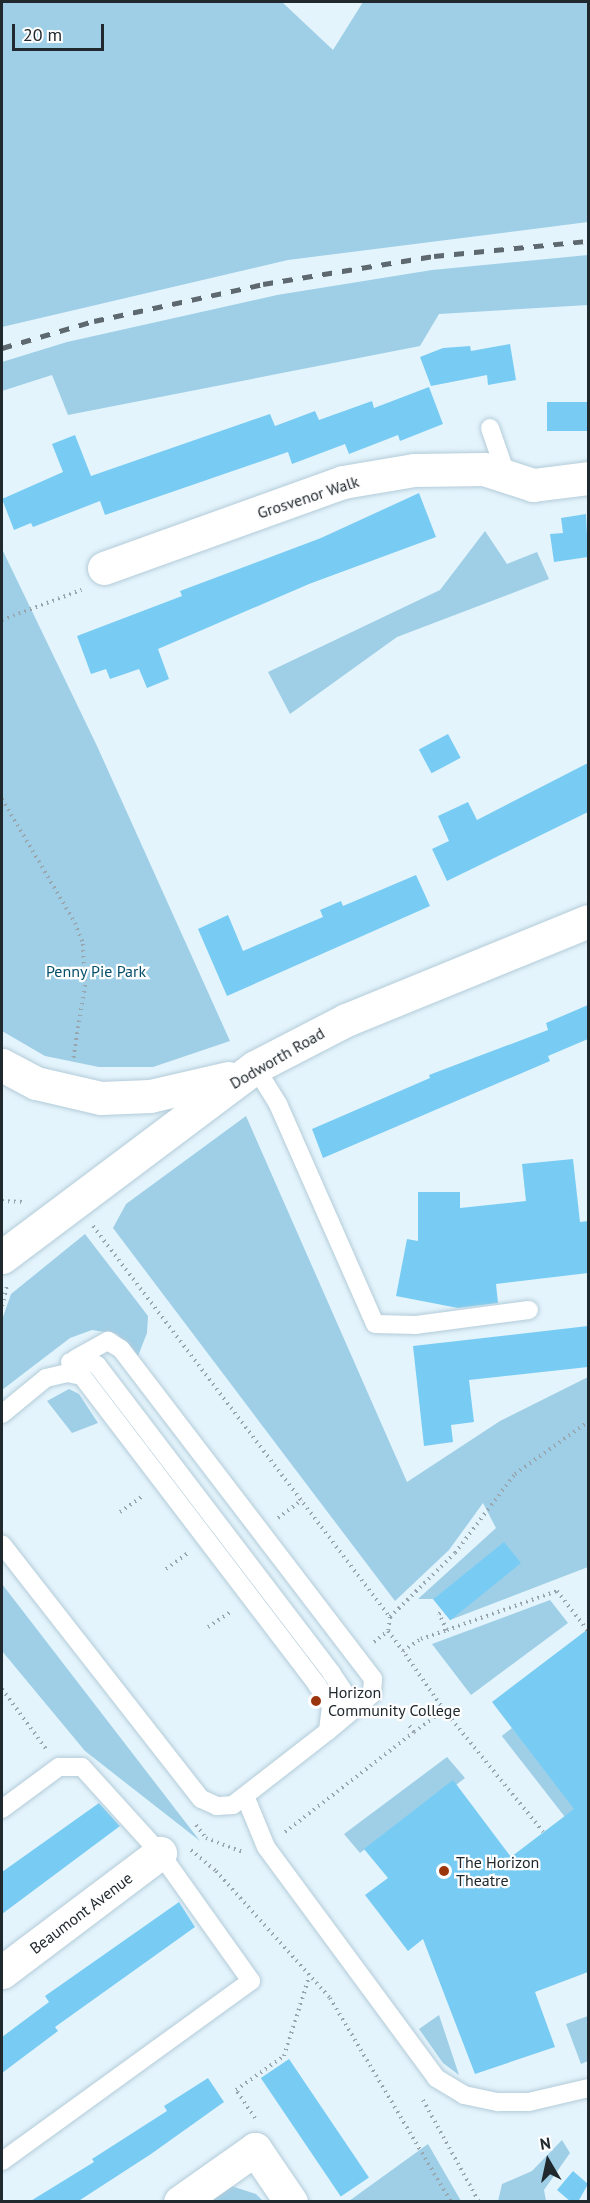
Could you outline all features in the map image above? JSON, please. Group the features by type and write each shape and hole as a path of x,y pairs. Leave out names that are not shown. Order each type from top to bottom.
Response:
{"main road":[{"name":"Grosvenor Walk","path":"104,567 343,482 414,470 484,470 508,480 533,485 588,478"},
{"name":"Dodworth Road","path":"2,1257 248,1071 346,1020 588,921"},
{"path":"2,1065 36,1083 101,1098 150,1096 248,1071"},
{"name":"Beaumont Avenue","path":"2,1972 160,1853"},
{"path":"180,2202 255,2149 291,2202"}],"lane":[{"path":"490,428 508,480"},
{"path":"248,1071 278,1104 375,1324 416,1325 529,1310"},
{"path":"2,1414 46,1378 75,1359 108,1341 121,1349 373,1679 372,1694 245,1797 233,1804 217,1806 201,1799 2,1544"},
{"path":"75,1359 86,1359 97,1365 332,1674 346,1695 345,1708 328,1731"},
{"path":"46,1378 82,1376 99,1394 317,1685 331,1706 328,1731"},
{"path":"2,1809 59,1767 82,1767 160,1853 251,1981 2,2161"},
{"path":"245,1797 266,1846 436,2078 464,2095 498,2102 529,2102 588,2088"}],"path":[{"path":"2,620 90,587 104,567"},
{"path":"2,800 75,923 83,944 85,985 71,1069"},
{"path":"90,1222 390,1617"},
{"path":"543,1832 444,1710 388,1631 390,1617 455,1553 515,1474 588,1422"},
{"path":"120,1512 144,1495"},
{"path":"166,1569 189,1553"},
{"path":"403,1651 421,1639 557,1591 588,1631"},
{"path":"208,1627 233,1610"},
{"path":"443,1611 439,1614 447,1630"},
{"path":"2,1689 59,1767"},
{"path":"414,1732 444,1710"},
{"path":"160,1853 191,1850 216,1871 330,1998 451,2202"},
{"path":"255,2149 259,2124 236,2091 284,2056 309,1977"}],"green space":[{"path":"2,2 282,2 333,50 363,2 588,2 588,222 288,260 2,327"},
{"path":"588,255 588,305 439,314 420,346 68,415 52,375 2,391 2,362 67,342 277,295 432,270"},
{"path":"485,531 507,564 537,552 549,579 397,637 290,714 268,672 440,590"},
{"name":"Penny Pie Park","path":"2,549 97,746 230,1041 153,1067 99,1067 45,1056 2,1031"},
{"path":"246,1116 407,1482 500,1421 588,1377 588,1567 450,1620 433,1599 418,1599 496,1528 483,1503 449,1550 395,1601 113,1228 126,1204"},
{"path":"85,1234 148,1316 147,1333 138,1356 117,1334 92,1330 70,1338 2,1390 2,1320 11,1294"},
{"path":"69,1389 79,1394 98,1423 72,1433 47,1401"},
{"path":"2,1584 200,1841 85,1751 2,1651"},
{"path":"550,1600 568,1623 471,1695 432,1644"},
{"path":"512,1728 579,1814 569,1822 502,1736"},
{"path":"447,1757 465,1778 456,1785 453,1781 360,1853 344,1834"},
{"path":"439,2015 459,2075 443,2063 419,2029"},
{"path":"588,2016 588,2061 581,2064 566,2024"},
{"path":"562,2140 570,2153 544,2190 546,2201 498,2201 502,2184 532,2171"},
{"path":"428,2144 461,2201 349,2201"},
{"path":"228,2185 256,2194 263,2201 205,2202"}],"building":[{"path":"510,344 516,380 488,385 487,375 431,386 420,357 443,348 470,346 471,351"},
{"path":"429,387 443,424 400,441 398,435 349,454 345,444 292,464 288,452 105,515 100,501 33,527 31,523 14,530 2,499 63,472 52,444 75,435 91,476 270,414 275,426 315,411 319,420 372,401 374,408"},
{"path":"547,402 588,402 588,431 547,431"},
{"path":"419,493 436,537 309,584 158,649 169,679 147,688 139,669 110,679 106,669 91,674 77,636 182,596 180,591 321,538"},
{"path":"586,514 588,557 554,562 550,534 563,533 561,518"},
{"path":"448,734 461,758 432,773 419,749"},
{"path":"588,763 588,812 447,881 432,849 449,841 438,816 468,802 477,820"},
{"path":"416,875 430,906 227,996 198,929 228,915 243,951 323,917 320,910 341,901 343,906"},
{"path":"588,1005 588,1039 548,1056 550,1061 323,1158 312,1129 430,1078 429,1075 548,1030 546,1023"},
{"path":"573,1159 580,1222 588,1221 588,1273 496,1284 498,1303 458,1308 396,1296 407,1239 418,1241 418,1192 460,1192 460,1208 526,1201 522,1164"},
{"path":"588,1326 588,1367 469,1380 474,1422 451,1425 453,1442 424,1446 413,1346"},
{"path":"504,1542 521,1563 450,1620 433,1599"},
{"name":"Horizon Community College","path":"588,1629 588,1972 535,1992 555,2047 475,2074 423,1939 408,1951 365,1895 388,1878 364,1849 453,1780 511,1857 574,1809 492,1702"},
{"path":"99,1803 120,1826 2,1914 2,1872"},
{"path":"179,1902 195,1927 55,2027 58,2031 2,2073 2,2037 49,2002 45,1996"},
{"path":"289,2059 369,2178 341,2197 261,2078"},
{"path":"208,2078 224,2102 151,2154 77,2202 29,2202 94,2162 92,2159 167,2111 164,2106"},
{"path":"573,2171 588,2184 578,2202 571,2202 557,2190"}],"railway":[{"path":"2,348 94,321 263,284 434,256 588,241"}],"place":[{"name":"Horizon Community College","path":"316,1701"},
{"name":"The Horizon Theatre","path":"444,1871"}]}
